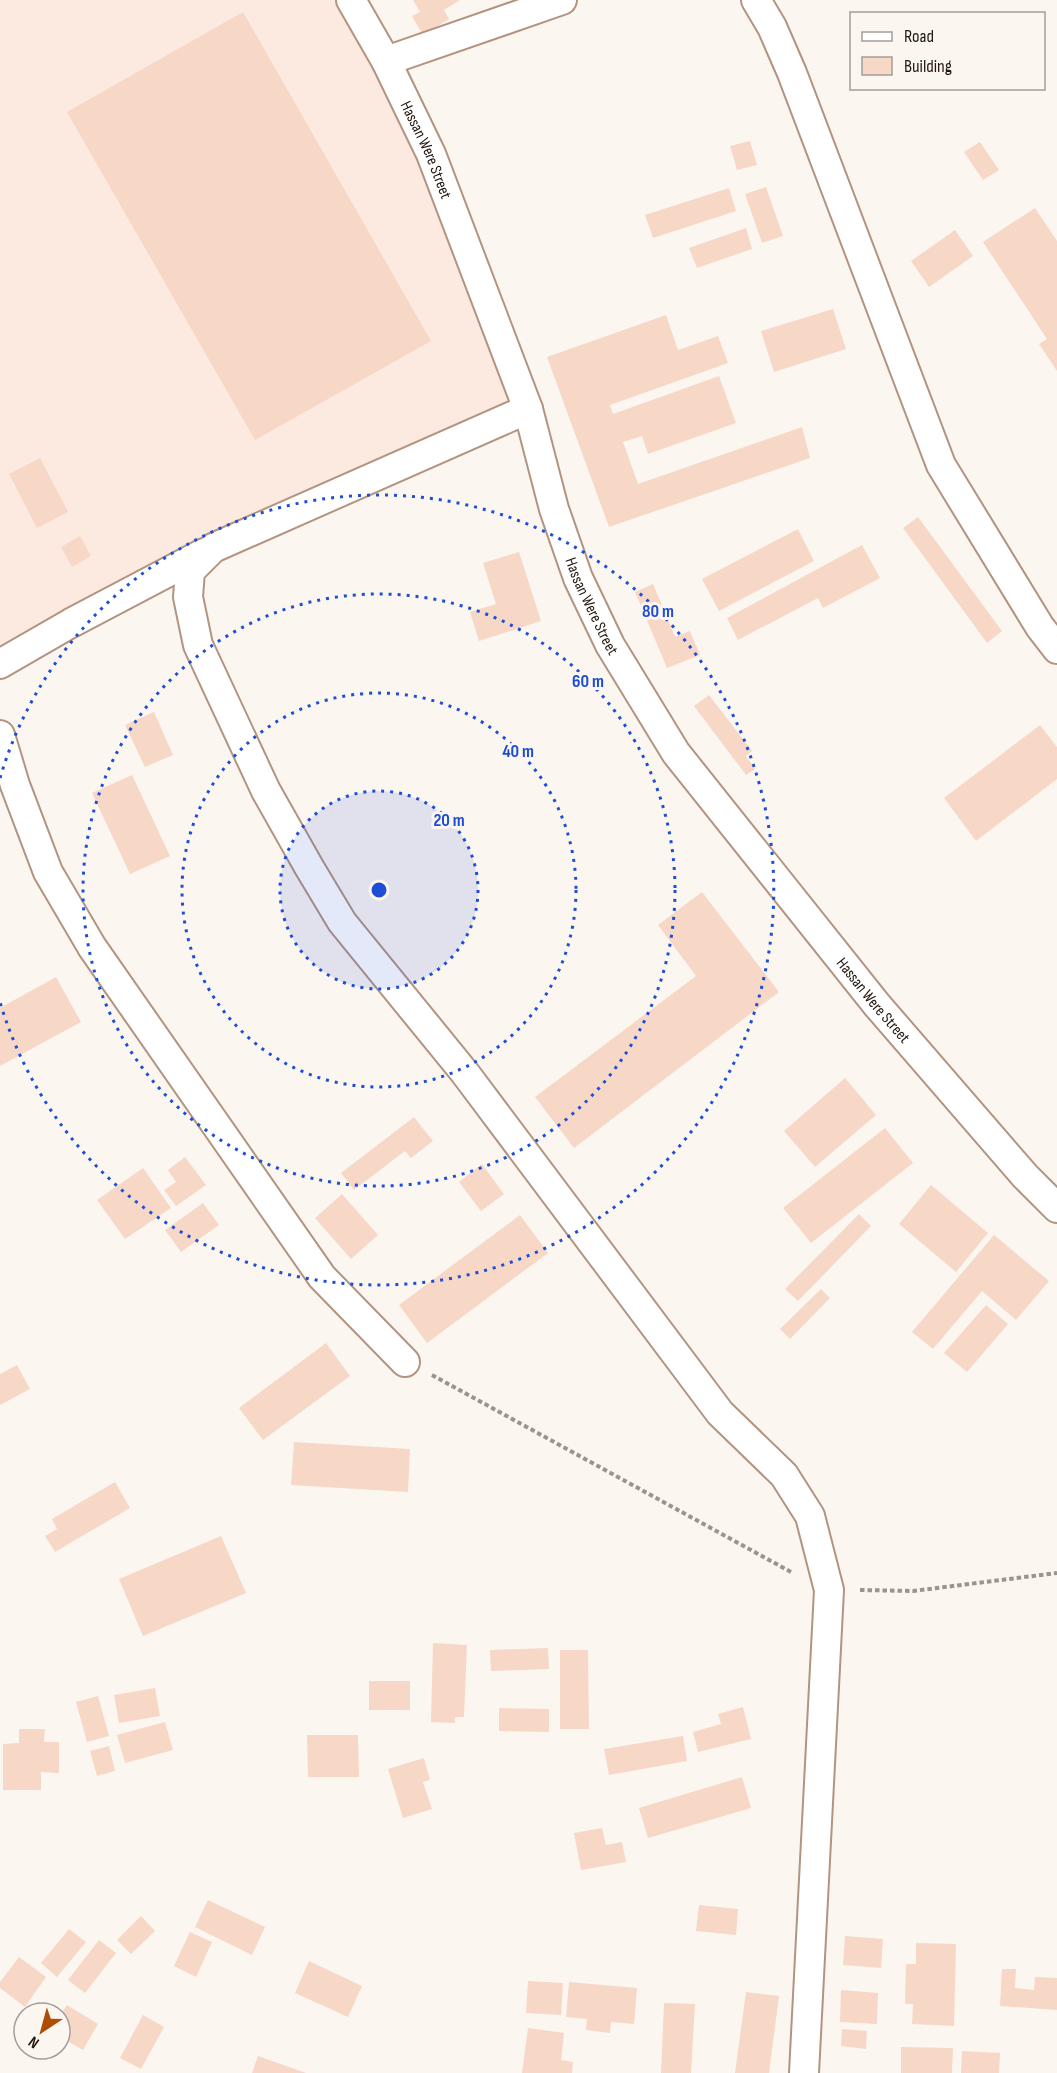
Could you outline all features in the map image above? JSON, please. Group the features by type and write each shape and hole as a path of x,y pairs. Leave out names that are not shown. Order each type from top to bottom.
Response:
{"street":[{"name":"Hassan Were Street","path":"351,0 386,61 431,154 528,409 554,508 578,578 610,645 670,744 877,1005 1025,1176 1057,1208"},
{"path":"386,61 561,0"},
{"path":"756,0 772,27 792,73 941,465 1040,627 1057,649"},
{"path":"0,664 71,622 213,548 528,409"},
{"path":"213,548 190,571 188,597 198,645 266,791 342,922 472,1083 720,1413 783,1475 810,1516 829,1590 804,2073"},
{"path":"0,735 15,785 48,872 92,946 322,1277 405,1362"}],"path":[{"path":"405,1362 475,1397 760,1556 829,1590 914,1590 1057,1574"}],"shaded area":[{"path":"0,0 349,0 378,50 526,411 0,662"}],"building":[{"path":"413,0 460,0 444,10 449,19 423,35 412,16 420,12"},
{"path":"243,12 431,341 255,440 67,112"},
{"path":"750,141 757,165 737,170 730,146"},
{"path":"980,142 999,170 983,180 964,152"},
{"path":"766,187 783,236 762,243 745,194"},
{"path":"729,188 736,211 653,238 645,215"},
{"path":"1035,208 1057,241 1057,371 1039,344 1047,339 983,242"},
{"path":"746,228 752,249 697,268 689,248"},
{"path":"955,230 973,256 929,287 911,261"},
{"path":"833,309 846,349 774,372 761,331"},
{"path":"666,315 678,350 718,336 728,363 610,405 613,414 719,376 736,423 648,454 642,436 623,442 638,484 802,427 810,458 609,527 547,357"},
{"path":"40,458 68,512 37,528 9,474"},
{"path":"918,517 1002,631 987,643 903,528"},
{"path":"798,529 814,561 719,611 702,579"},
{"path":"80,536 91,556 72,567 61,547"},
{"path":"862,545 880,578 823,608 818,598 738,640 727,618"},
{"path":"519,552 541,621 479,641 470,612 496,604 483,563"},
{"path":"653,584 675,637 690,631 700,655 667,668 635,592"},
{"path":"709,695 752,751 746,756 755,769 746,775 694,706"},
{"path":"154,712 173,755 145,767 125,725"},
{"path":"1040,725 1057,747 1057,779 976,841 944,798"},
{"path":"132,775 170,856 130,874 92,793"},
{"path":"702,892 779,992 574,1148 535,1097 696,976 658,925"},
{"path":"56,977 81,1022 0,1066 0,1008"},
{"path":"845,1078 876,1115 815,1167 784,1131"},
{"path":"414,1117 433,1141 411,1158 405,1151 354,1190 341,1173"},
{"path":"885,1128 913,1163 811,1243 783,1208"},
{"path":"185,1157 206,1185 176,1206 164,1190 176,1182 168,1170"},
{"path":"482,1164 504,1194 481,1211 459,1182"},
{"path":"143,1168 171,1208 125,1239 97,1200"},
{"path":"931,1185 988,1233 956,1272 899,1224"},
{"path":"342,1194 378,1235 351,1259 315,1218"},
{"path":"203,1203 219,1225 181,1252 165,1230"},
{"path":"859,1214 871,1226 798,1301 785,1289"},
{"path":"520,1215 548,1253 427,1343 399,1305"},
{"path":"994,1235 1049,1281 1016,1320 982,1291 933,1349 912,1332"},
{"path":"821,1289 830,1298 790,1339 780,1329"},
{"path":"986,1305 1008,1324 967,1372 944,1353"},
{"path":"326,1343 350,1376 263,1440 239,1408"},
{"path":"17,1365 30,1389 0,1405 0,1374"},
{"path":"294,1442 410,1449 408,1492 291,1485"},
{"path":"115,1482 130,1508 55,1552 45,1536 57,1529 52,1519"},
{"path":"221,1536 246,1593 143,1636 119,1579"},
{"path":"433,1643 467,1645 464,1717 455,1717 455,1723 431,1722"},
{"path":"548,1648 549,1669 491,1671 490,1650"},
{"path":"560,1650 588,1650 589,1729 560,1729"},
{"path":"369,1681 410,1681 410,1710 369,1710"},
{"path":"155,1688 160,1716 119,1723 114,1695"},
{"path":"98,1696 109,1736 87,1742 76,1702"},
{"path":"743,1707 751,1739 698,1752 693,1732 721,1724 718,1714"},
{"path":"499,1708 549,1709 549,1732 499,1731"},
{"path":"165,1722 173,1750 125,1763 117,1735"},
{"path":"19,1729 45,1729 44,1742 59,1742 59,1773 41,1772 41,1790 3,1790 3,1744 19,1743"},
{"path":"307,1735 358,1735 359,1777 308,1777"},
{"path":"683,1736 687,1761 609,1775 604,1749"},
{"path":"109,1746 115,1771 97,1776 90,1751"},
{"path":"424,1758 430,1780 423,1782 432,1809 403,1818 388,1769"},
{"path":"742,1777 751,1808 648,1838 639,1808"},
{"path":"602,1828 606,1845 622,1842 626,1862 581,1870 574,1833"},
{"path":"208,1900 265,1927 252,1955 195,1927"},
{"path":"699,1905 738,1909 736,1935 696,1931"},
{"path":"141,1916 155,1931 131,1954 117,1940"},
{"path":"69,1929 86,1942 57,1977 41,1963"},
{"path":"190,1932 212,1942 196,1977 174,1966"},
{"path":"845,1936 883,1939 881,1968 843,1965"},
{"path":"99,1940 116,1953 85,1993 68,1980"},
{"path":"916,1943 956,1944 954,2026 912,2024 913,2004 905,2004 906,1964 916,1964"},
{"path":"19,1957 46,1977 29,2001 17,2001 0,1988 0,1982"},
{"path":"309,1961 362,1986 348,2017 295,1993"},
{"path":"1002,1969 1016,1969 1015,1988 1034,1990 1035,1977 1057,1978 1057,2010 1000,2006"},
{"path":"528,1981 563,1983 561,2015 526,2013"},
{"path":"569,1982 637,1988 634,2024 611,2022 610,2033 586,2030 587,2019 566,2017"},
{"path":"841,1990 878,1993 877,2024 840,2022"},
{"path":"746,1992 779,1996 769,2073 735,2073"},
{"path":"664,2003 695,2004 691,2073 661,2073"},
{"path":"72,2008 98,2024 83,2050 72,2044"},
{"path":"143,2015 164,2027 141,2069 120,2058"},
{"path":"528,2028 564,2033 561,2060 573,2062 572,2073 522,2073"},
{"path":"842,2029 867,2031 866,2049 841,2046"},
{"path":"901,2047 953,2048 952,2073 901,2073"},
{"path":"962,2051 1000,2053 999,2073 961,2073"},
{"path":"258,2056 306,2073 252,2073"}]}
